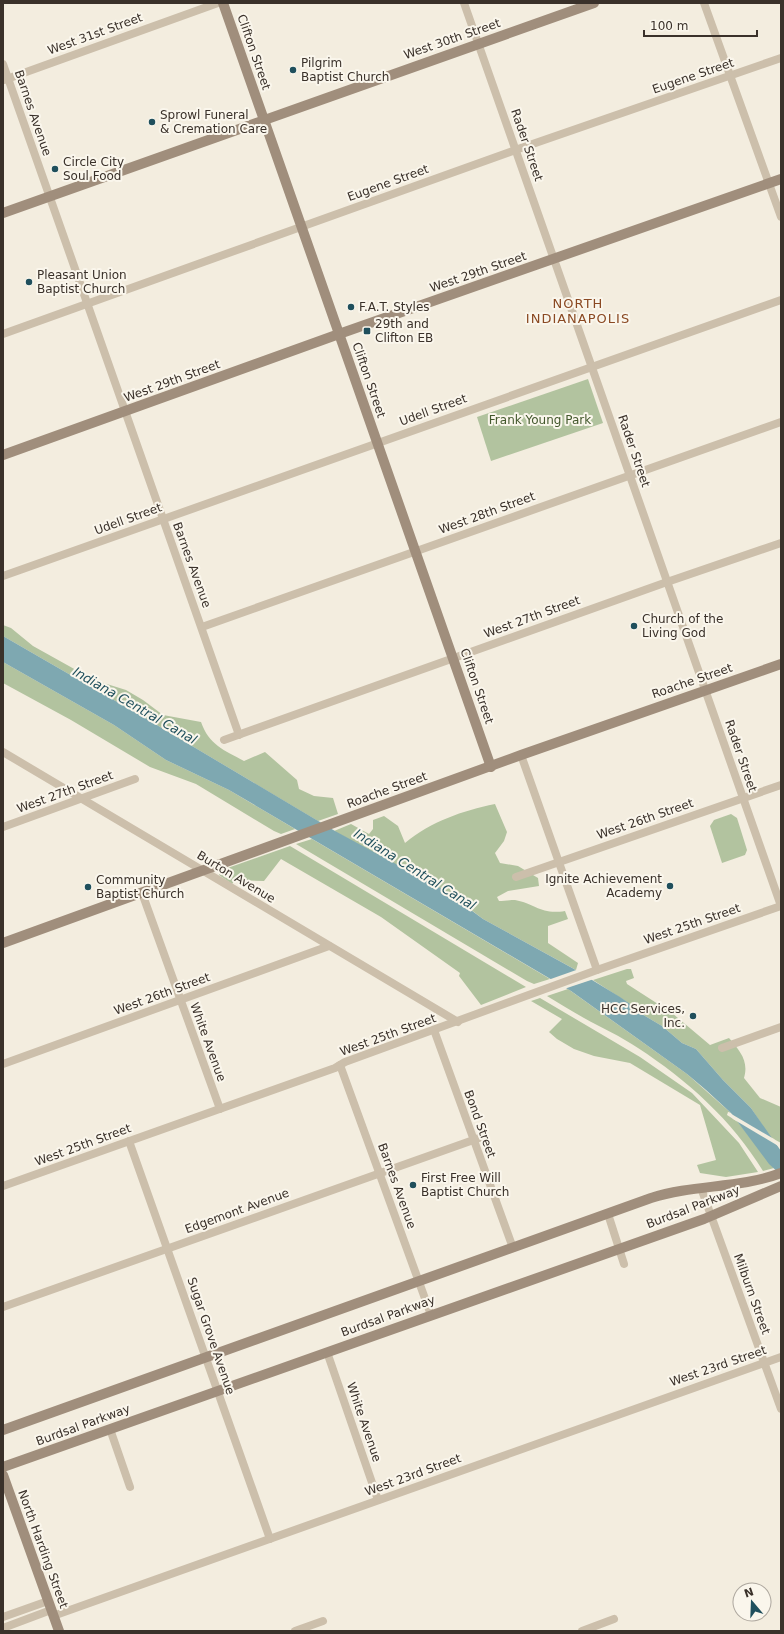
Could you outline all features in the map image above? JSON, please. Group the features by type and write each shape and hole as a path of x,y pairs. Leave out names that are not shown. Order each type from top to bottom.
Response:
{"street":[{"name":"West 31st Street","path":"5,79 218,3"},
{"name":"Clifton Street","path":"223,3 491,767"},
{"name":"Rader Street","path":"464,3 781,906"},
{"name":"West 30th Street","path":"3,213 594,3"},
{"path":"704,3 781,217"},
{"name":"Eugene Street","path":"3,334 516,150 781,58"},
{"name":"Barnes Avenue","path":"3,64 5,79 49,196 239,735"},
{"name":"West 29th Street","path":"3,455 339,334 781,179"},
{"name":"Udell Street","path":"3,576 163,520 377,442 781,300"},
{"name":"West 28th Street","path":"202,627 630,474 781,422"},
{"name":"West 27th Street","path":"224,740 667,582 781,543"},
{"name":"Roache Street","path":"3,943 521,755 781,664"},
{"name":"Burton Avenue","path":"3,752 458,1022"},
{"path":"521,755 559,861 595,971"},
{"name":"West 27th Street","path":"3,827 135,779"},
{"name":"West 26th Street","path":"516,877 781,784"},
{"name":"White Avenue","path":"142,893 220,1109"},
{"name":"West 25th Street","path":"3,1186 220,1109 595,971 781,906"},
{"name":"West 26th Street","path":"3,1064 329,946"},
{"path":"722,1048 781,1028"},
{"name":"Bond Street","path":"434,1030 476,1139 513,1248"},
{"name":"Barnes Avenue","path":"340,1065 431,1315"},
{"name":"Edgemont Avenue","path":"3,1307 476,1139"},
{"name":"Sugar Grove Avenue","path":"129,1141 270,1539"},
{"name":"Burdsal Parkway","path":"3,1430 660,1195 701,1188 739,1184 781,1173"},
{"name":"Burdsal Parkway","path":"3,1467 710,1217 780,1187"},
{"name":"Milburn Street","path":"701,1188 710,1217 781,1409"},
{"path":"608,1214 624,1264"},
{"name":"White Avenue","path":"327,1352 378,1500"},
{"name":"West 23rd Street","path":"3,1628 51,1609 270,1539 781,1357"},
{"path":"110,1429 130,1487"},
{"name":"North Harding Street","path":"3,1476 59,1631"},
{"name":"West 23rd Street","path":"3,1617 51,1609"},
{"path":"582,1631 614,1619"},
{"path":"295,1631 323,1621"}],"green space":[{"name":"Frank Young Park","path":"588,379 603,423 491,461 477,417"},
{"path":"3,625 11,628 33,646 94,680 126,690 143,700 163,715 201,722 204,730 213,742 244,761 265,752 297,780 299,789 314,796 333,798 338,814 318,821 145,718 3,636"},
{"path":"3,662 114,725 166,760 229,790 295,829 281,834 274,831 196,784 150,767 71,720 3,683"},
{"path":"495,804 507,832 504,841 495,853 500,863 518,866 538,878 539,886 508,891 497,897 499,901 515,900 550,912 565,911 568,919 548,926 548,943 578,963 576,970 483,919 457,899 334,831 351,824 369,834 373,829 373,820 384,816 398,826 405,843 415,835 448,818"},
{"path":"731,814 737,818 747,850 745,855 722,863 710,826 714,820"},
{"path":"312,839 550,979 534,984 527,981 296,844"},
{"path":"290,846 526,987 481,1005 459,976 460,973 381,917 281,859 264,881 235,880 232,884 219,875 219,871"},
{"path":"631,969 634,978 626,981 627,984 672,1013 710,1045 729,1038 740,1052 744,1061 744,1078 760,1098 781,1107 781,1143 770,1137 751,1108 723,1080 696,1049 682,1043 662,1026 640,1013 633,1006 593,980"},
{"path":"568,989 687,1074 731,1113 728,1112 727,1115 738,1122 774,1168 763,1171 751,1152 723,1118 691,1088 656,1060 618,1036 547,996"},
{"path":"540,998 640,1057 692,1093 739,1143 758,1172 726,1177 700,1173 697,1165 716,1160 700,1105 630,1063 594,1056 574,1049 557,1039 549,1032 562,1019 531,1001"}],"water":[{"path":"3,636 145,718 335,831 444,890 483,919 574,969 620,997 640,1013 662,1026 682,1043 696,1049 723,1080 751,1108 781,1151 781,1175 769,1164 731,1113 706,1090 687,1074 571,991 229,790 166,760 114,725 3,662"}],"pier":[{"path":"579,969 594,979 564,989 548,980"},
{"path":"728,1112 774,1139 780,1147 733,1119"}],"place":[{"name":"Pilgrim Baptist Church","path":"293,70"},
{"name":"Sprowl Funeral & Cremation Care","path":"152,122"},
{"name":"Circle City Soul Food","path":"55,169"},
{"name":"Pleasant Union Baptist Church","path":"29,282"},
{"name":"F.A.T. Styles","path":"351,307"},
{"name":"29th and Clifton EB","path":"367,331"},
{"name":"Church of the Living God","path":"634,626"},
{"name":"Ignite Achievement Academy","path":"670,886"},
{"name":"Community Baptist Church","path":"88,887"},
{"name":"HCC Services, Inc.","path":"693,1016"},
{"name":"First Free Will Baptist Church","path":"413,1185"}],"district":[{"name":"NORTH INDIANAPOLIS","path":"578,310"}],"water label":[{"name":"Indiana Central Canal","path":"135,705"},
{"name":"Indiana Central Canal","path":"415,869"}]}
